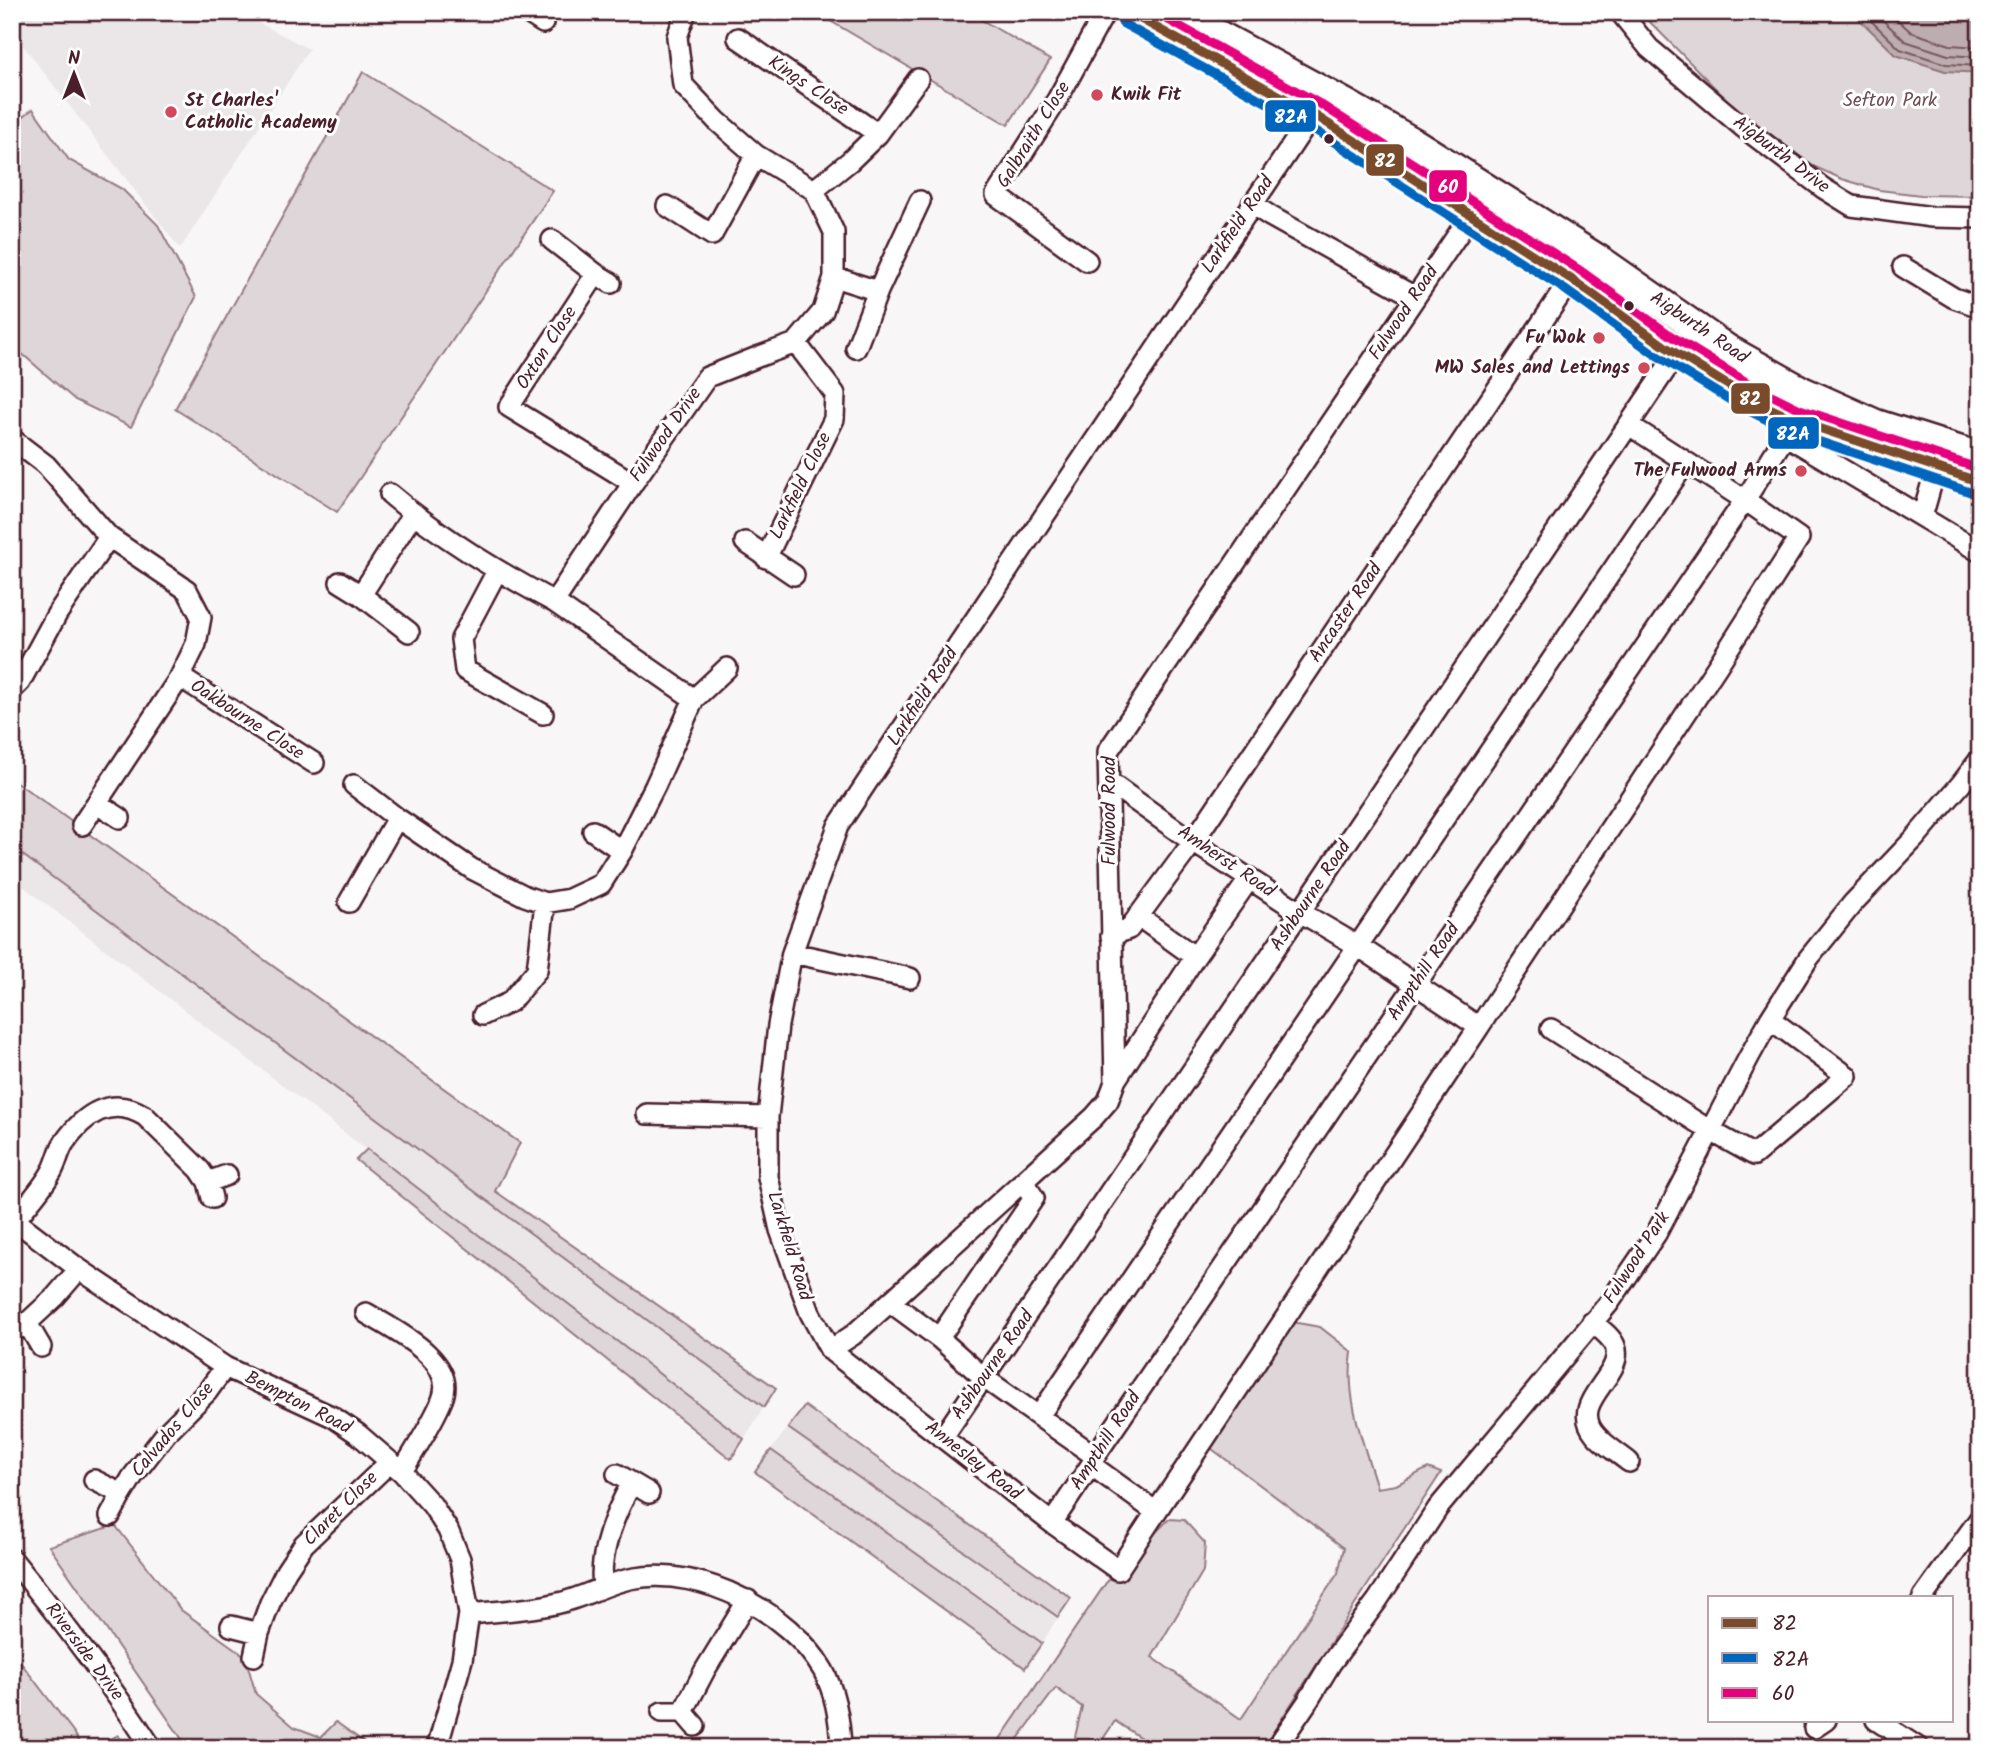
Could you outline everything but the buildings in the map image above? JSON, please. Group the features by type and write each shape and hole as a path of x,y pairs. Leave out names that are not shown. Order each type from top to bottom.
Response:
{"highway":[{"name":"Aigburth Road","path":"1128,12 1313,114 1571,279 1677,354 1790,427 1980,482"},
{"name":"Aigburth Road","path":"1176,12 1413,142 1580,248 1727,349 1802,391 1876,424 1980,457"}],"street":[{"path":"526,12 544,23"},
{"path":"686,12 677,37 683,85 717,121 756,155 814,190 834,232 834,277 822,311 796,343"},
{"name":"Galbraith Close","path":"1087,261 996,195 1057,100 1105,12"},
{"name":"Aigburth Drive","path":"1620,12 1649,48 1744,128 1823,188 1852,206 1932,217 1980,218"},
{"name":"Kings Close","path":"738,38 878,134"},
{"path":"814,190 878,134 918,79"},
{"name":"Larkfield Road","path":"830,1350 810,1313 780,1230 768,1177 768,1117 778,1025 792,953 838,827 1313,114"},
{"path":"667,206 712,235 756,155"},
{"path":"856,348 878,291 920,201"},
{"path":"1252,204 1415,297"},
{"name":"Fulwood Road","path":"1115,1082 1108,751 1471,215"},
{"name":"Oxton Close","path":"552,240 603,278 509,407 633,483"},
{"path":"1571,279 1580,248"},
{"path":"1903,267 1954,298 1980,307"},
{"path":"834,277 878,291"},
{"name":"Ancaster Road","path":"1111,936 1129,929 1193,842 1571,279"},
{"name":"Fulwood Drive","path":"554,603 707,377 796,343"},
{"name":"Larkfield Close","path":"765,558 834,419 835,394 796,343"},
{"name":"Ashbourne Road","path":"943,1437 1677,354"},
{"path":"890,1302 939,1338 984,1378 1039,1416 1156,1512 1718,665 1798,538 1745,500 1629,425"},
{"path":"1790,427 1922,517 1980,552"},
{"name":"Ampthill Road","path":"1052,1523 1745,500 1790,427"},
{"path":"12,439 46,465 109,537 187,590 201,617 196,644 180,677 82,825"},
{"path":"1039,1416 1686,462"},
{"path":"1922,517 1936,468"},
{"path":"390,494 413,514 497,571 554,603 694,699"},
{"path":"361,595 413,514"},
{"path":"12,690 20,682 57,614 109,537"},
{"name":"Larkfield Close","path":"744,542 794,575"},
{"path":"497,571 461,639 465,670 543,714"},
{"path":"340,582 409,632"},
{"path":"354,785 472,869 525,896 545,902 569,899 601,884 655,786 694,699 726,668"},
{"name":"Oakbourne Close","path":"180,677 314,764"},
{"name":"Fulwood Park","path":"1276,1748 1438,1508 1609,1303 1656,1234 1770,1019 1808,959 1853,904 1914,839 1980,759"},
{"name":"Amherst Road","path":"1109,782 1193,842 1300,912 1358,946 1479,1027"},
{"path":"97,803 120,818"},
{"path":"349,902 397,818"},
{"path":"593,831 622,850"},
{"path":"830,1350 890,1302 1094,1117 1108,1101 1115,1082 1195,957 1250,878"},
{"path":"483,1015 510,1002 537,970 545,902"},
{"path":"1138,916 1195,957"},
{"path":"792,953 910,978"},
{"path":"1551,1029 1709,1130 1754,1155 1847,1076 1770,1019"},
{"path":"14,1219 51,1173 59,1152 74,1131 95,1112 114,1107 136,1110 145,1116 200,1170 210,1190 227,1175"},
{"path":"647,1114 768,1117"},
{"path":"939,1338 1034,1198 1023,1181"},
{"name":"Bempton Road","path":"14,1219 79,1269 225,1367 333,1417 358,1434 396,1467 432,1505 448,1530 460,1559 469,1614 462,1660 437,1748"},
{"path":"41,1347 19,1328 55,1297 79,1269"},
{"name":"Claret Close","path":"254,1656 258,1633 270,1603 286,1571 304,1544 396,1467 443,1398 445,1384 433,1359 362,1309"},
{"path":"1592,1322 1610,1338 1615,1347 1616,1358 1610,1373 1592,1396 1589,1420 1594,1434 1629,1462"},
{"name":"Annesley Road","path":"830,1350 1052,1523 1118,1570 1156,1512"},
{"name":"Calvados Close","path":"110,1516 133,1476 167,1432 207,1392 225,1367"},
{"path":"603,1586 606,1548 622,1499 624,1478 649,1493"},
{"name":"Calvados Close","path":"94,1480 122,1494"},
{"path":"1924,1596 1968,1531 1980,1518"},
{"name":"Riverside Drive","path":"12,1559 74,1635 152,1748"},
{"path":"469,1614 559,1603 603,1586 635,1578 663,1576 718,1586 748,1601 785,1627 813,1656 824,1672 838,1709 841,1748"},
{"path":"662,1712 690,1719 705,1671 748,1601"},
{"path":"231,1626 258,1633"},
{"path":"1880,1722 1919,1748"}],"shaded area":[{"name":"St Charles' Catholic Academy","path":"12,12 238,12 309,49 180,249 12,31"},
{"path":"12,847 764,1407 744,1439 12,878"},
{"path":"788,1428 1058,1617 1042,1643 771,1450"}],"green space":[{"path":"815,12 968,12 1050,60 1008,125"},
{"name":"Sefton Park","path":"1640,12 1980,12 1980,196 1921,195 1879,190 1842,179 1813,166 1733,106"},
{"path":"363,72 553,191 337,512 175,409"},
{"path":"33,109 69,160 122,189 158,225 196,297 131,427 75,400 12,345 12,125"},
{"path":"12,779 520,1143 495,1191 776,1388 764,1407 12,847"},
{"path":"367,1149 744,1439 731,1459 356,1160"},
{"path":"1286,1321 1320,1327 1352,1352 1353,1405 1377,1488 1396,1485 1428,1468 1441,1473 1263,1748 1156,1748 1115,1721 1097,1748 1086,1748 1075,1737 1082,1707 1056,1688 1011,1748 994,1748 1106,1583 1169,1519 1184,1520 1205,1543 1203,1571 1152,1657 1241,1719 1338,1573 1344,1548 1204,1443"},
{"path":"805,1406 1071,1598 1058,1617 788,1428"},
{"path":"771,1450 1042,1643 1025,1668 755,1472"},
{"path":"115,1525 181,1610 245,1656 256,1694 294,1727 321,1737 336,1722 372,1748 188,1748 49,1546"},
{"path":"12,1651 75,1734 82,1748 12,1748"},
{"path":"118,1735 127,1748 96,1748 97,1747"}],"water":[{"path":"1852,12 1980,12 1980,73 1945,71 1896,55"}],"transit line":[{"name":"82","path":"1128,12 1313,114 1571,279 1663,345 1747,397 1795,420 1980,482"},
{"name":"60","path":"1154,12 1320,104 1578,269 1670,335 1753,386 1800,409 1980,469"},
{"name":"82A","path":"1122,23 1307,125 1564,289 1656,355 1741,407 1791,432 1976,494"}],"place":[{"name":"Kwik Fit","path":"1097,95"},
{"name":"St Charles' Catholic Academy","path":"171,112"},
{"name":"Fu Wok","path":"1599,338"},
{"name":"MW Sales and Lettings","path":"1644,368"},
{"name":"The Fulwood Arms","path":"1801,471"}]}
